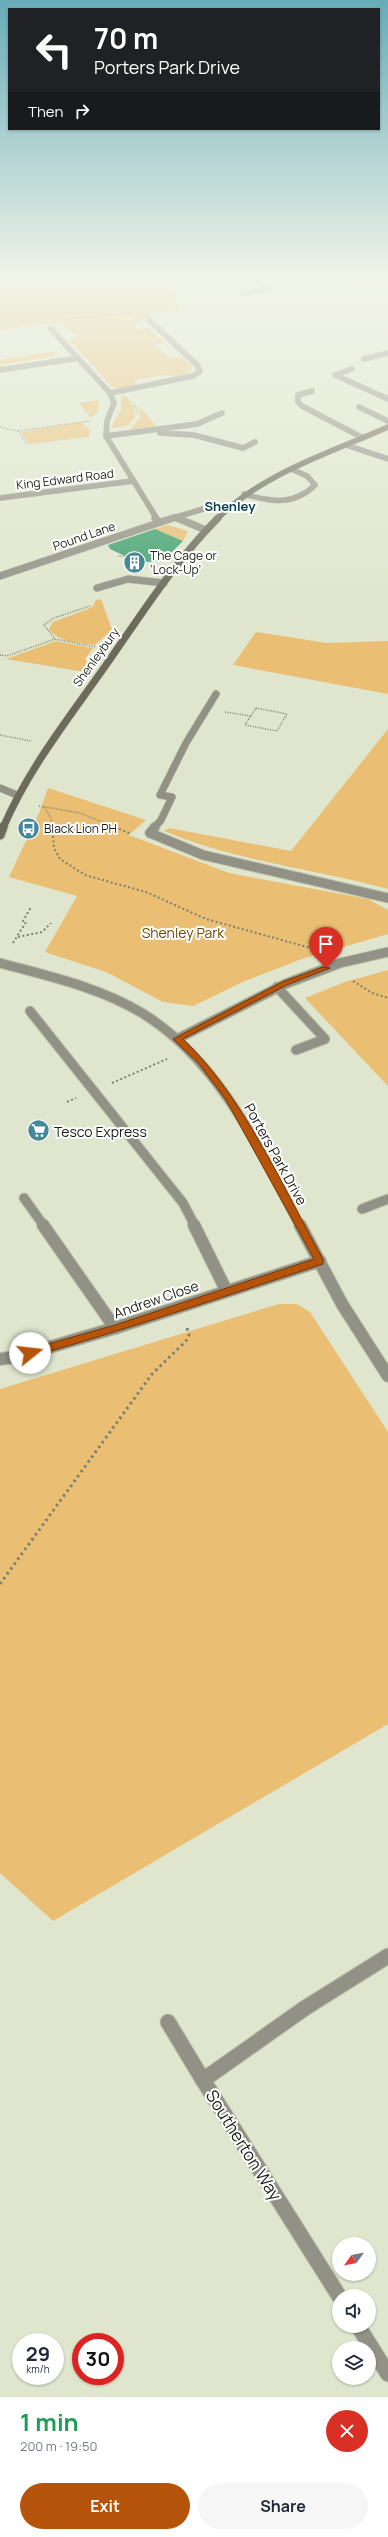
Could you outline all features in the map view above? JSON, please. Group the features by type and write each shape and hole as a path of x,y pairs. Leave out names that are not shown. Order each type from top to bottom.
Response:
{"main road":[{"name":"Shenleybury","path":"0,835 17,795 51,744 164,583 206,530 244,494 291,469 388,427"}],"street":[{"path":"107,390 114,403 107,421 106,436 153,516 160,522"},
{"path":"110,393 125,390"},
{"path":"368,390 388,399"},
{"path":"312,391 298,395 298,402 302,406 363,438"},
{"path":"360,407 388,421"},
{"path":"106,436 197,424 222,413"},
{"path":"149,430 194,435 243,448 255,442"},
{"path":"346,444 388,458"},
{"path":"244,494 270,503 280,503 288,502 310,491 315,485 312,480 291,469"},
{"name":"King Edward Road","path":"0,498 133,481"},
{"name":"Pound Lane","path":"0,576 175,517 202,510 230,506"},
{"path":"175,517 206,530"},
{"path":"98,588 128,579 164,583"},
{"path":"216,694 186,743 160,795 172,797 162,820 150,833 204,855 388,898"},
{"path":"0,788 17,795"},
{"path":"177,1039 277,987 340,963 388,952"},
{"name":"Porters Park Drive","path":"0,963 77,983 109,996 142,1014 177,1039 202,1062 229,1098 320,1261 348,1315 388,1376"},
{"path":"277,987 325,1039 296,1050"},
{"path":"30,1011 184,1203 226,1290"},
{"path":"24,1198 115,1328"},
{"path":"362,1209 388,1199"},
{"name":"Andrew Close","path":"0,1359 16,1357 115,1328 226,1290 320,1261"},
{"name":"Southerton Way","path":"335,2289 203,2080 305,2008 388,1956"},
{"path":"168,2022 203,2080"},
{"path":"362,2333 388,2374"}],"path":[{"path":"0,427 18,431 92,421"},
{"path":"18,431 27,444"},
{"path":"113,554 139,558 142,563 148,563"},
{"path":"55,639 44,625 54,618 85,608 93,602"},
{"path":"0,655 7,656 55,639 115,651"},
{"path":"256,708 287,714 277,731 245,725 250,716 256,708"},
{"path":"208,709 250,716"},
{"path":"0,736 51,744"},
{"path":"39,806 80,812 131,834 150,833"},
{"path":"44,806 51,818 54,848 60,859 85,875 146,892 206,919 319,950"},
{"path":"13,943 26,922 23,921 31,907"},
{"path":"17,937 42,932 51,924"},
{"path":"349,974 352,981 372,993 388,998"},
{"path":"67,1102 166,1059"},
{"path":"0,1584 152,1374 163,1361 185,1342 189,1335 180,1306"}],"green space":[{"path":"126,396 134,406 135,418 127,426 113,428 112,426 121,409 121,397"},
{"path":"99,400 98,412 91,418 79,403"},
{"path":"139,405 157,428 133,431 130,429 140,418"},
{"path":"81,422 90,430 89,437 29,444 21,432"},
{"path":"168,525 188,531 183,541 155,529"},
{"path":"101,599 112,630 95,645 63,639 58,637 49,629 53,622 88,609 93,606 96,600"},
{"path":"256,632 327,643 388,641 388,694 233,665"},
{"path":"56,641 93,648 85,659 90,665 85,672 6,659"},
{"path":"388,729 388,889 219,850 164,831 169,828 291,851"},
{"name":"Shenley Park","path":"48,788 146,820 129,835 229,873 368,899 388,910 388,934 302,959 245,981 193,1006 163,1002 106,972 45,952 77,896 9,877 39,813"},
{"path":"388,970 388,1086 305,998 345,982"},
{"path":"279,1304 297,1304 310,1312 388,1432 388,1724 53,1921 0,1873 0,1389"}],"shaded area":[{"path":"155,529 183,541 163,561 145,562 139,557 127,557 110,549 108,545"}],"place":[{"name":"The Cage or ‘Lock-Up’","path":"135,562"},
{"name":"Black Lion PH","path":"29,828"},
{"name":"Tesco Express","path":"39,1131"}],"district":[{"name":"Shenley","path":"230,506"}],"route":[{"path":"30,1353 115,1328 226,1290 320,1261 229,1098 202,1062 177,1039 285,984 326,968"}]}
